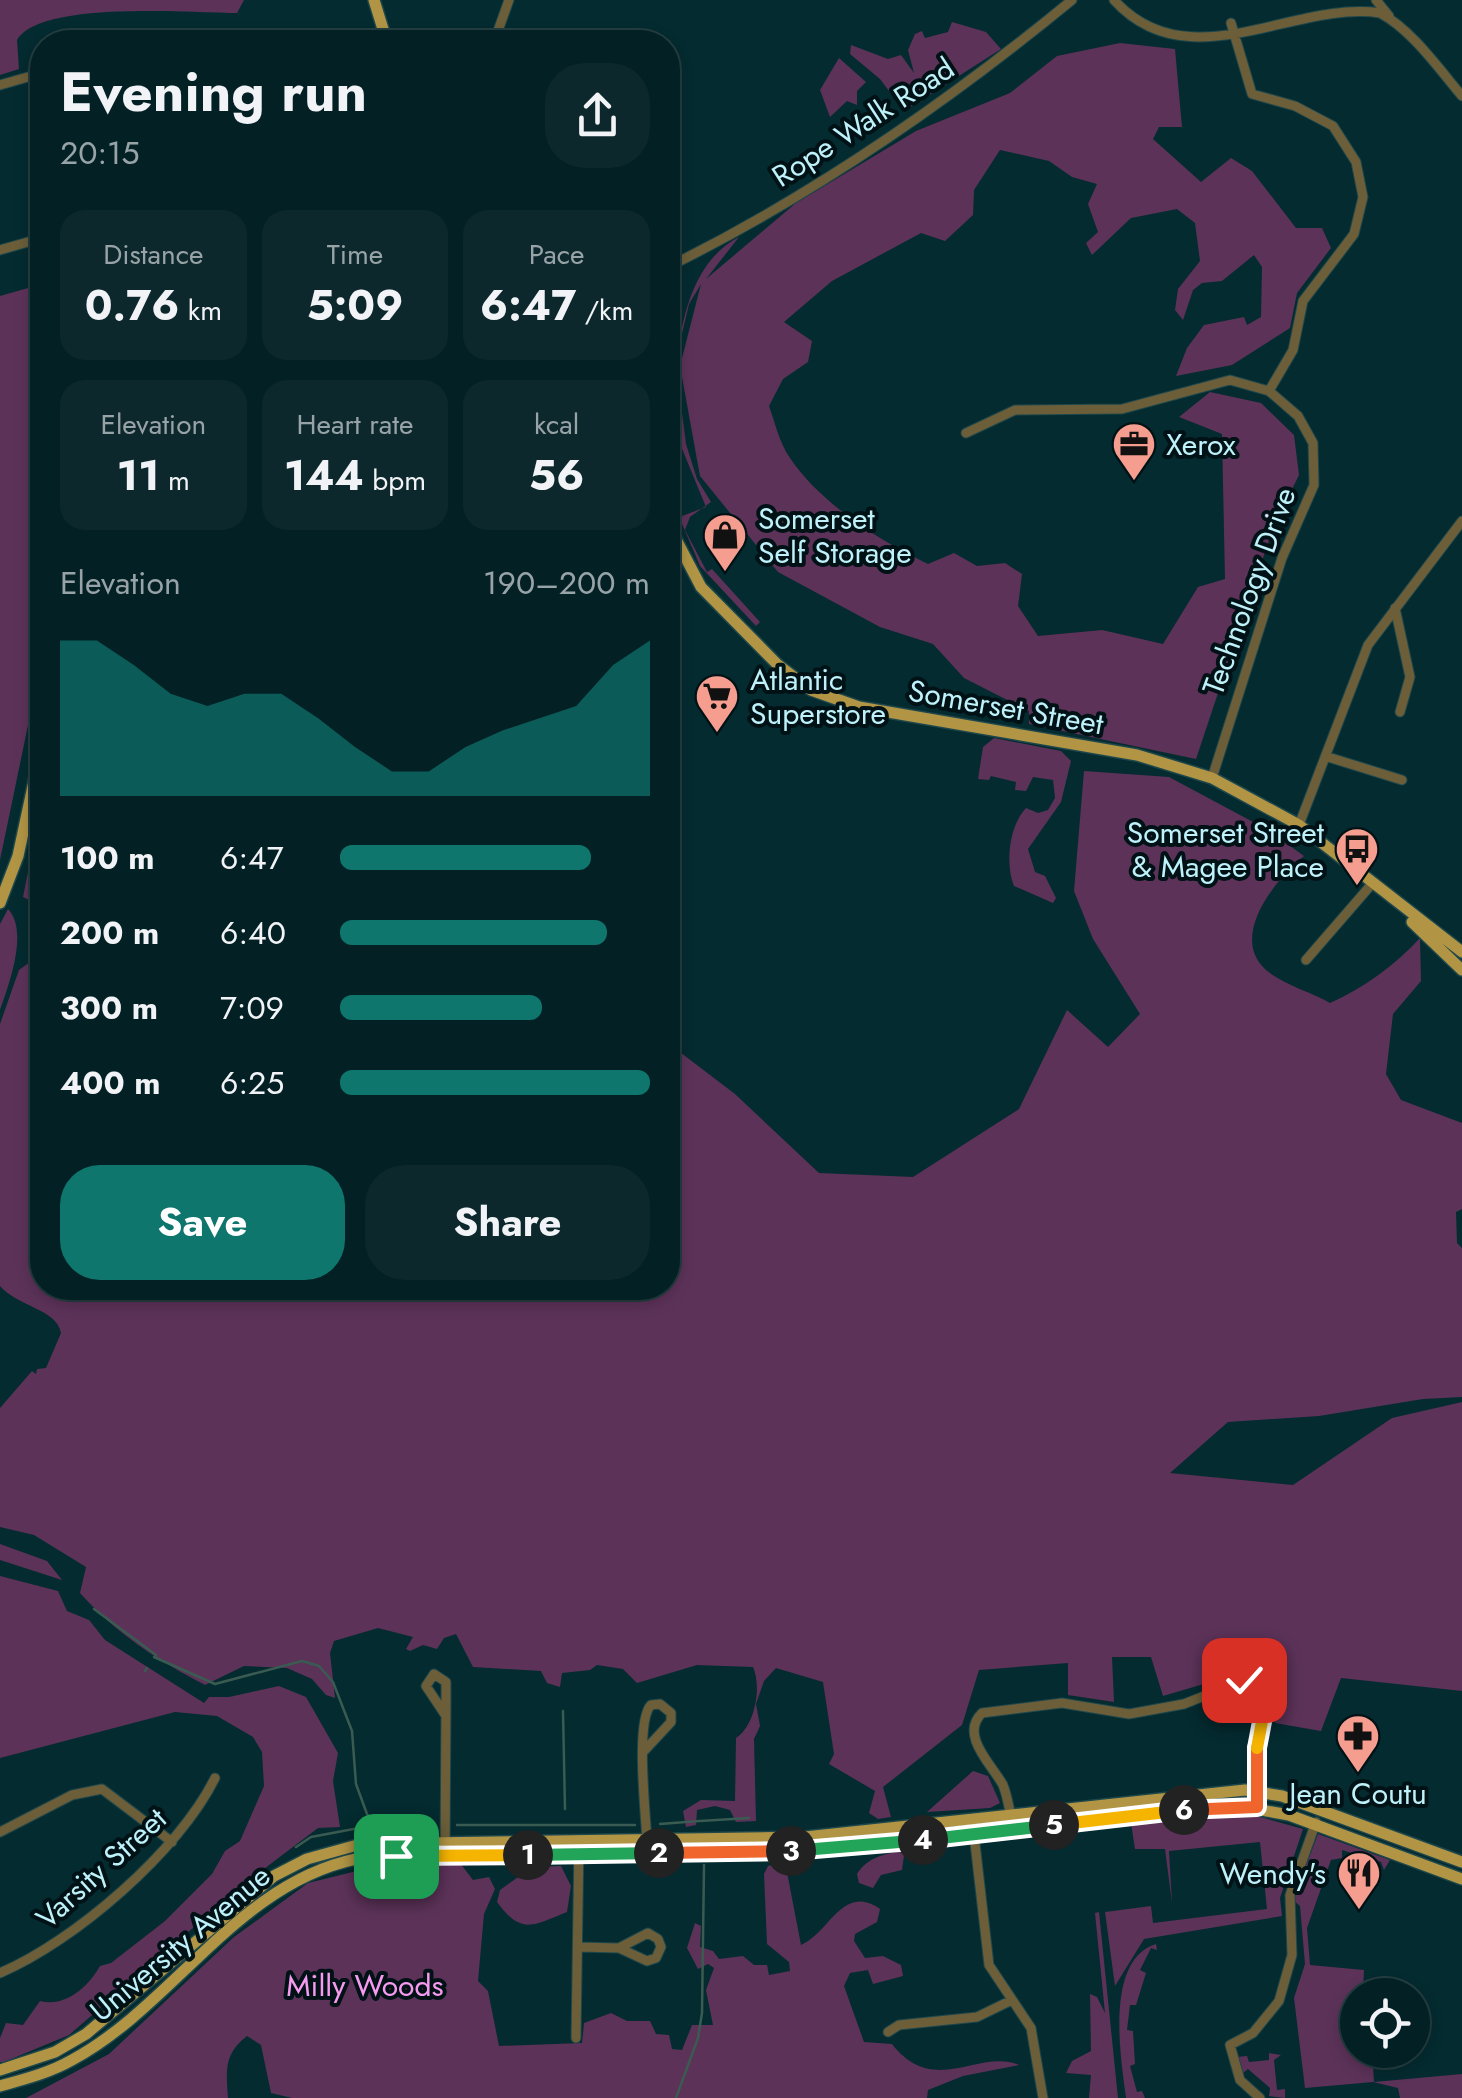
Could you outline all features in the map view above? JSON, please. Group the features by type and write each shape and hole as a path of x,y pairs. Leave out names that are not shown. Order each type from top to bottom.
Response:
{"main road":[{"path":"374,0 383,30"},
{"name":"Somerset Street","path":"680,547 701,587 777,664 811,690 859,707 1137,755 1212,778 1299,825 1462,952"},
{"path":"0,903 18,856 30,800"},
{"name":"Somerset Street","path":"1376,888 1462,970"},
{"name":"University Avenue","path":"0,2070 55,2052 86,2034 260,1886 290,1866 360,1844 806,1836 1222,1790 1259,1791 1458,1860"},
{"name":"University Avenue","path":"0,2086 37,2076 84,2053 258,1905 299,1878 356,1859 445,1854 791,1851 974,1835 1198,1808 1257,1807 1462,1879"}],"street":[{"path":"498,30 509,0"},
{"name":"Rope Walk Road","path":"680,261 754,222 982,75 1072,0"},
{"path":"1114,0 1135,20 1161,32 1334,4 1368,9 1394,22"},
{"path":"1376,0 1462,96"},
{"path":"966,433 1015,410 1122,408 1218,381 1270,390 1294,350 1306,294 1358,226 1362,183 1356,162 1332,126 1295,106 1252,94 1231,22"},
{"path":"0,85 30,76"},
{"path":"0,250 30,241"},
{"name":"Technology Drive","path":"1212,778 1282,558 1314,485 1316,456 1308,429 1292,407 1270,390"},
{"path":"1299,825 1328,757 1363,654 1462,521"},
{"path":"1395,608 1410,677 1400,712"},
{"path":"1328,757 1402,780"},
{"path":"1306,960 1376,888"},
{"path":"1014,1830 1002,1784 975,1738 975,1721 982,1713 1062,1703 1129,1714 1184,1704 1250,1679 1267,1698 1257,1748 1257,1807"},
{"path":"644,1751 671,1722 668,1708 660,1704 645,1711 644,1751 648,1853"},
{"path":"445,1854 446,1716"},
{"name":"Varsity Street","path":"0,1972 64,1938 172,1842 202,1804 215,1778"},
{"path":"0,1832 72,1795 102,1789 172,1842"},
{"path":"1260,2098 1240,2080 1230,2045 1253,2034 1281,1995 1292,1955 1290,1896 1321,1810"},
{"path":"973,1819 990,1965 1034,2036 1043,2098"},
{"path":"576,2038 579,1840"},
{"path":"578,1947 619,1948"},
{"path":"888,2032 899,2024 977,2017 1012,2000"}],"green space":[{"path":"0,0 244,0 237,13 119,12 55,19 31,27 17,40 19,69 0,75"},
{"path":"952,22 986,32 1001,49 904,111 880,79 850,54 851,45 888,59 901,55 914,73 908,50 915,34 922,31 925,38 948,32"},
{"path":"1120,43 1175,49 1182,127 1159,127 1153,139 1201,182 1231,158 1252,171 1296,228 1322,228 1331,248 1297,293 1290,328 1232,365 1176,376 1187,348 1204,325 1244,317 1247,325 1261,317 1262,267 1254,255 1222,281 1202,283 1193,290 1183,320 1175,310 1178,289 1200,261 1195,223 1177,209 1131,218 1092,255 1086,243 1098,232 1088,204 1097,184 1072,177 1049,161 1000,150 974,190 973,215 945,241 921,233 832,281 784,322 812,341 808,362 783,379 769,406 783,446 803,475 834,505 871,532 928,564 954,553 977,566 1005,563 1022,574 1018,606 1038,636 1102,630 1163,644 1198,587 1225,579 1222,434 1179,417 1210,392 1261,403 1294,435 1299,475 1273,528 1196,759 1029,724 1029,711 964,678 933,644 880,627 778,572 700,476 680,366 701,284 689,304 680,340 684,318 695,285 713,257 739,237 706,279 796,203 916,131 1010,93 1057,56"},
{"path":"839,58 866,82 857,91 857,105 847,101 830,117 820,90"},
{"path":"30,287 30,716 0,860 0,296"},
{"path":"680,398 686,444 697,479 711,502 706,506 680,444"},
{"path":"702,509 690,517 685,530 707,572 712,569 760,622 756,626 700,566 680,519 680,511 682,516"},
{"path":"994,738 1061,751 1071,761 1061,802 1028,849 1035,872 1045,876 1056,898 1053,903 1014,886 1009,856 1012,835 1026,808 1038,813 1048,810 1055,798 1053,780 1033,777 1026,791 1015,790 1016,782 991,776 989,780 978,779 983,747"},
{"path":"1084,771 1169,777 1268,830 1304,856 1270,893 1254,925 1252,941 1256,956 1273,975 1330,1003 1378,975 1420,938 1421,981 1393,1014 1386,1074 1401,1100 1462,1123 1462,1209 1456,1212 1457,1243 1462,1248 1462,1397 1423,1399 1319,1416 1228,1422 1170,1473 1293,1485 1392,1418 1462,1402 1462,1691 1341,1678 1321,1731 1275,1723 1280,1700 1258,1668 1163,1696 1151,1657 1112,1657 1114,1702 1068,1695 1068,1663 979,1670 962,1725 883,1787 891,1817 878,1819 869,1813 875,1791 829,1764 834,1754 823,1682 776,1668 764,1681 756,1704 760,1726 754,1739 756,1821 736,1822 730,1810 715,1806 697,1810 696,1825 686,1827 683,1811 701,1800 735,1801 736,1738 748,1725 755,1705 757,1685 753,1667 697,1665 637,1683 623,1669 597,1665 590,1670 562,1673 560,1687 547,1683 541,1671 473,1667 456,1634 444,1638 437,1649 423,1645 410,1651 406,1649 413,1637 378,1628 334,1641 330,1653 335,1698 326,1695 312,1679 287,1668 244,1666 205,1685 138,1645 94,1608 80,1593 86,1567 34,1535 0,1527 0,1408 32,1371 36,1374 37,1369 46,1368 61,1333 52,1318 0,1286 0,1024 19,970 30,962 30,1300 680,1300 680,1052 735,1094 819,1173 913,1177 1019,1109 1067,1010 1108,1047 1140,1014 1093,939 1074,891"},
{"path":"30,862 30,900 23,897"},
{"path":"8,909 17,930 17,944 0,1010 0,924"},
{"path":"0,1544 47,1561 62,1580 0,1560"},
{"path":"0,1576 58,1591 67,1611 89,1620 105,1640 204,1703 209,1697 229,1697 279,1686 306,1697 338,1753 333,1781 340,1827 318,1828 239,1888 69,2035 4,2062 0,2062 0,2038 6,2023 23,2025 40,2001 58,2001 75,1994 100,1966 111,1963 165,1921 212,1874 225,1851 240,1841 264,1786 262,1752 253,1737 217,1716 175,1712 0,1758"},
{"path":"973,1771 988,1776 1000,1803 990,1808 927,1812"},
{"path":"1246,1813 1303,1829 1280,1898 1282,1916 1144,1939 1115,1986 1105,1912 1151,1906 1153,1923 1267,1909 1260,1842 1169,1851 1172,1903 1165,1849 1135,1849 1131,1823"},
{"path":"1318,1834 1390,1860 1384,1870 1381,1862 1342,1850 1342,1858 1331,1860 1307,1928 1310,1965 1364,1970 1364,1978 1340,1978 1340,2068 1373,2068 1374,2082 1462,2074 1462,2098 1400,2098 1398,2088 1373,2082 1305,2088 1294,1998 1305,1964 1300,1906 1293,1900"},
{"path":"899,1851 904,1855 902,1870 881,1875 873,1888 859,1883 857,1874 865,1864"},
{"name":"Milly Woods","path":"460,1863 473,1880 489,1877 495,1889 484,1914 478,1981 488,1991 499,2046 582,2043 584,2023 611,2013 627,2021 650,2021 656,2034 669,2035 672,2049 682,2050 692,2025 713,2025 706,1990 714,1968 708,1964 698,1969 687,1948 695,1923 701,1926 700,1947 713,1951 719,1959 743,1956 754,1965 767,1965 769,1975 790,1971 789,1962 767,1944 764,1874 768,1866 776,1864 787,1872 801,1945 846,1906 856,1902 880,1909 877,1922 855,1934 854,1941 865,1958 883,1956 901,1965 903,1976 873,1984 868,1970 850,1973 844,1986 864,2042 892,2044 908,2060 924,2068 940,2070 1004,2061 1019,2065 963,2076 928,2090 927,2098 292,2098 271,2093 261,2045 247,2036 234,2049 228,2063 228,2098 26,2098 109,2054 234,1937 308,1883 373,1867"},
{"path":"561,1866 571,1886 567,1912 528,1925 513,1919 497,1902 500,1890 532,1867"},
{"path":"1099,1912 1118,2098 1089,2098 1091,2075 1066,2073 1072,2061 1091,2051 1090,1994 1097,1997 1105,2013 1095,1913"},
{"path":"1156,1944 1157,1950 1151,1948 1140,1970 1146,1973 1136,2005 1130,2005 1127,2030 1133,2031 1135,2064 1130,2066 1137,2092 1142,2091 1145,2098 1126,2098 1120,2036 1122,1989 1140,1954"},
{"path":"1269,2053 1281,2055 1274,2060 1277,2090 1285,2089 1285,2098 1269,2096 1270,2088 1248,2069 1243,2073 1237,2057 1247,2056 1249,2062 1269,2060"}],"waterway":[{"path":"94,1609 156,1655"},
{"path":"154,1657 215,1684 302,1661 319,1666 333,1682 352,1731 356,1784 367,1814 375,1823 387,1826 434,1825"},
{"path":"563,1711 565,1809"},
{"path":"700,1821 749,1818"},
{"path":"660,1824 699,1821"},
{"path":"296,1847 311,1837 375,1825"},
{"path":"457,1825 635,1825"},
{"path":"676,2098 698,2038 702,2013 704,1865"}],"place":[{"name":"Xerox","path":"1134,482"},
{"name":"Somerset Self Storage","path":"725,573"},
{"name":"Atlantic Superstore","path":"717,734"},
{"name":"Somerset Street & Magee Place","path":"1357,887"},
{"name":"Jean Coutu","path":"1358,1774"},
{"name":"Wendy's","path":"1359,1911"}],"route":[{"path":"396,1856 791,1851 974,1835 1214,1806 1257,1807 1257,1748 1267,1695 1256,1682 1244,1680"}]}
